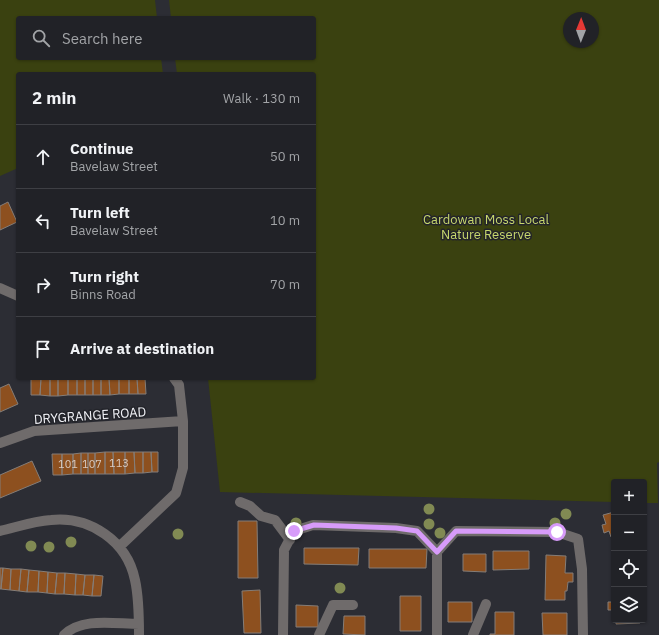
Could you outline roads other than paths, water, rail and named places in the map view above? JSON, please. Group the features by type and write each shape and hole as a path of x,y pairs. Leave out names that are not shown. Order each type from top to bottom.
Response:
{"street":[{"path":"0,288 16,295"},
{"path":"119,547 176,493 183,468 183,421 179,385 175,380"},
{"name":"DRYGRANGE ROAD","path":"0,443 34,431 183,421"},
{"path":"240,502 250,506 261,516 275,520 290,540"},
{"path":"0,531 35,522 65,519 79,521 93,526 106,534 119,547 130,566 135,579 139,635"},
{"path":"283,635 284,550 294,531 314,525 396,528 417,531 437,552"},
{"path":"437,635 437,552 456,531 557,532 578,539 582,569 583,635"},
{"path":"473,635 486,604"},
{"path":"319,635 333,605 353,605"},
{"path":"64,635 70,629 81,624 139,624"}],"park label":[{"name":"Cardowan Moss Local Nature Reserve","path":"486,226"}]}
